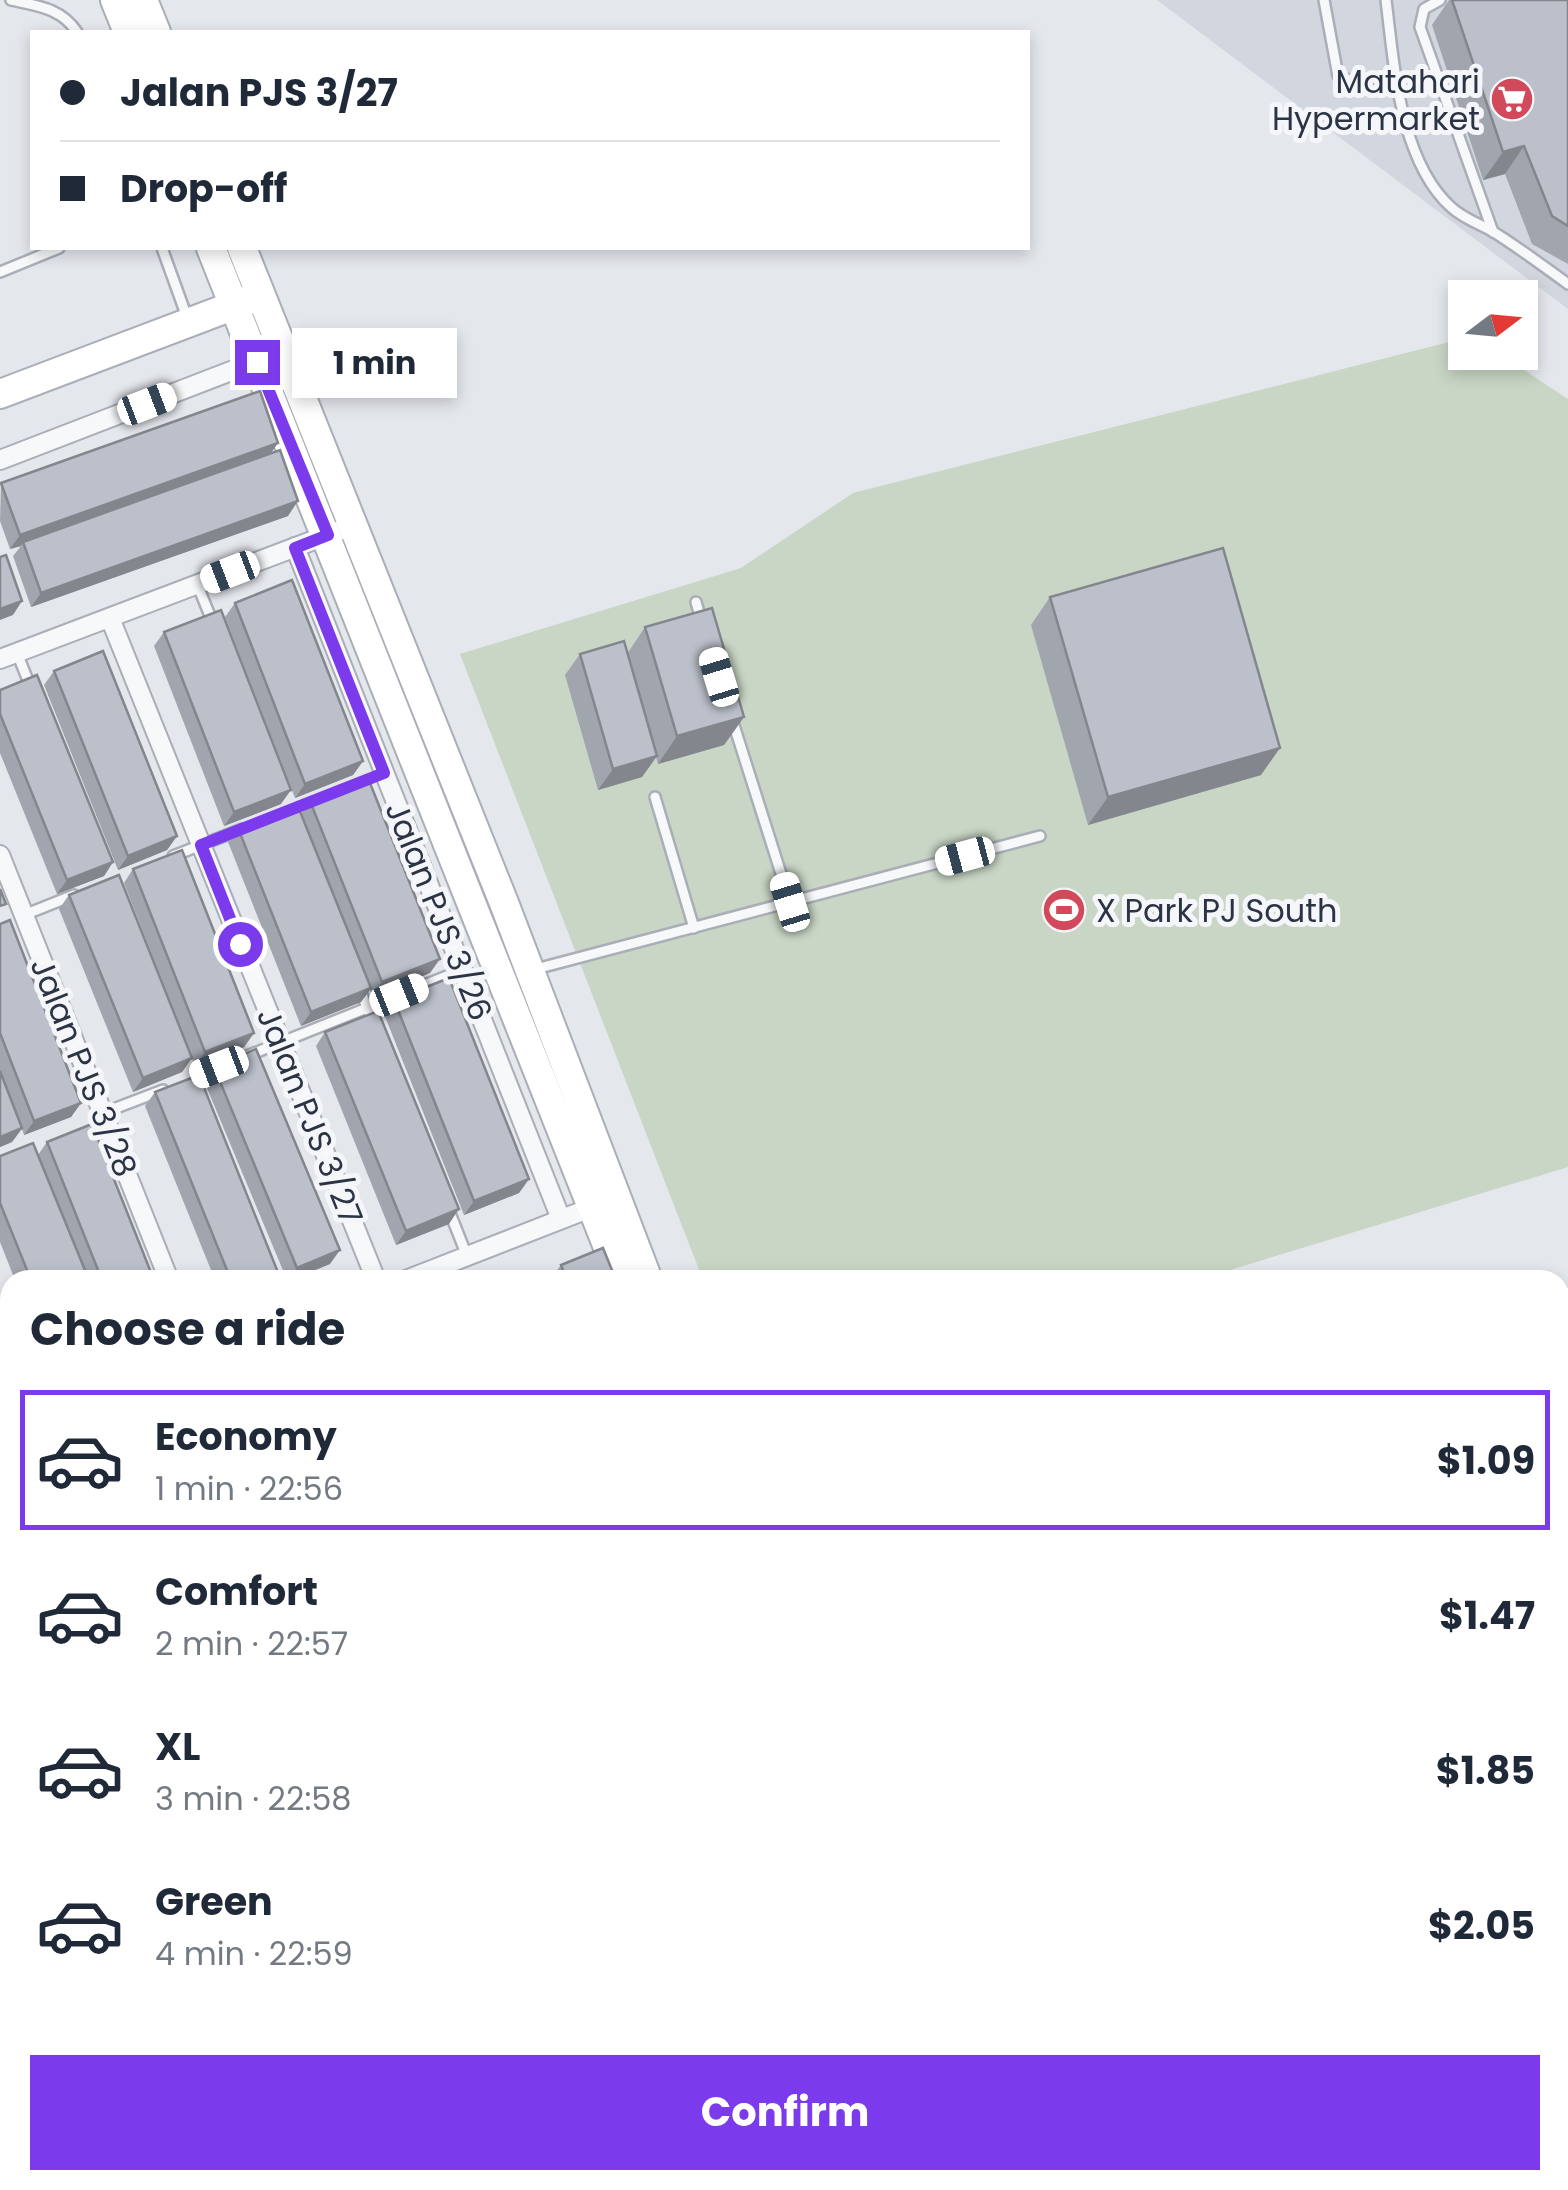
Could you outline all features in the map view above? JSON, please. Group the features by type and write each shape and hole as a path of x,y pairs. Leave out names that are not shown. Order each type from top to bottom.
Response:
{"main road":[{"path":"115,0 127,30"},
{"path":"143,0 155,30"},
{"path":"212,250 257,362 340,530 530,971 604,1202 619,1270"},
{"path":"243,250 340,530 604,1202 642,1270"},
{"path":"0,394 261,296"}],"street":[{"path":"0,460 257,362"},
{"path":"8,656 340,530"},
{"name":"Jalan PJS 3/26","path":"295,548 376,776 462,970 561,1219"},
{"name":"Jalan PJS 3/27","path":"110,618 372,1270"},
{"name":"Jalan PJS 3/28","path":"0,855 165,1270"},
{"path":"431,1270 604,1202"}],"lane":[{"path":"11,0 52,8 76,30"},
{"path":"1324,0 1338,76 1349,80 1396,76"},
{"path":"1386,0 1396,76 1410,132 1428,180 1456,212 1568,284"},
{"path":"1440,0 1424,9 1420,27 1492,232"},
{"path":"0,272 54,250"},
{"path":"163,250 188,321"},
{"path":"197,584 218,636"},
{"path":"696,602 707,639"},
{"path":"8,656 38,706"},
{"path":"731,714 790,902"},
{"path":"654,797 694,928"},
{"path":"164,860 254,824"},
{"path":"530,971 1040,836"},
{"path":"24,914 92,888"},
{"path":"244,1058 462,970"},
{"path":"353,972 374,1026"},
{"path":"102,1114 172,1086"},
{"path":"446,1202 467,1256"}],"shaded area":[{"path":"1157,0 1568,0 1568,309 1538,286 1538,280 1529,280"}],"green space":[{"name":"X Park PJ South","path":"1448,342 1448,370 1524,370 1568,399 1568,1167 1230,1270 699,1270 460,654 741,568 853,493"}],"building":[{"name":"Matahari Hypermarket","path":"1452,0 1568,0 1568,226 1552,216 1524,146 1503,152"},
{"path":"260,391 278,443 20,535 1,483"},
{"path":"280,450 298,501 41,593 23,542"},
{"path":"1223,548 1280,748 1108,797 1050,597"},
{"path":"6,555 22,601 0,609 0,557"},
{"path":"292,580 363,761 305,784 235,603"},
{"path":"712,608 744,717 677,736 645,627"},
{"path":"221,610 291,790 234,812 164,632"},
{"path":"624,641 657,756 613,769 580,654"},
{"path":"103,651 177,836 128,856 54,671"},
{"path":"37,675 113,862 67,880 0,714 0,690"},
{"path":"368,778 440,959 382,982 310,801"},
{"path":"297,804 371,988 311,1012 238,828"},
{"path":"182,850 254,1033 205,1052 133,869"},
{"path":"119,875 192,1058 143,1078 69,895"},
{"path":"10,920 81,1103 34,1121 0,1033 0,924"},
{"path":"449,978 529,1179 474,1201 394,1000"},
{"path":"378,1011 459,1209 406,1231 325,1032"},
{"path":"256,1049 340,1250 297,1268 214,1067"},
{"path":"0,1071 22,1128 0,1137"},
{"path":"199,1075 277,1270 227,1270 155,1092"},
{"path":"92,1124 150,1270 98,1270 47,1142"},
{"path":"33,1143 85,1270 27,1270 0,1203 0,1156"},
{"path":"603,1248 612,1270 563,1270 561,1265"}],"place":[{"name":"Matahari Hypermarket","path":"1512,99"},
{"name":"X Park PJ South","path":"1064,910"}],"route":[{"path":"240,944 201,845 384,773 295,548 328,535 257,362"}]}
